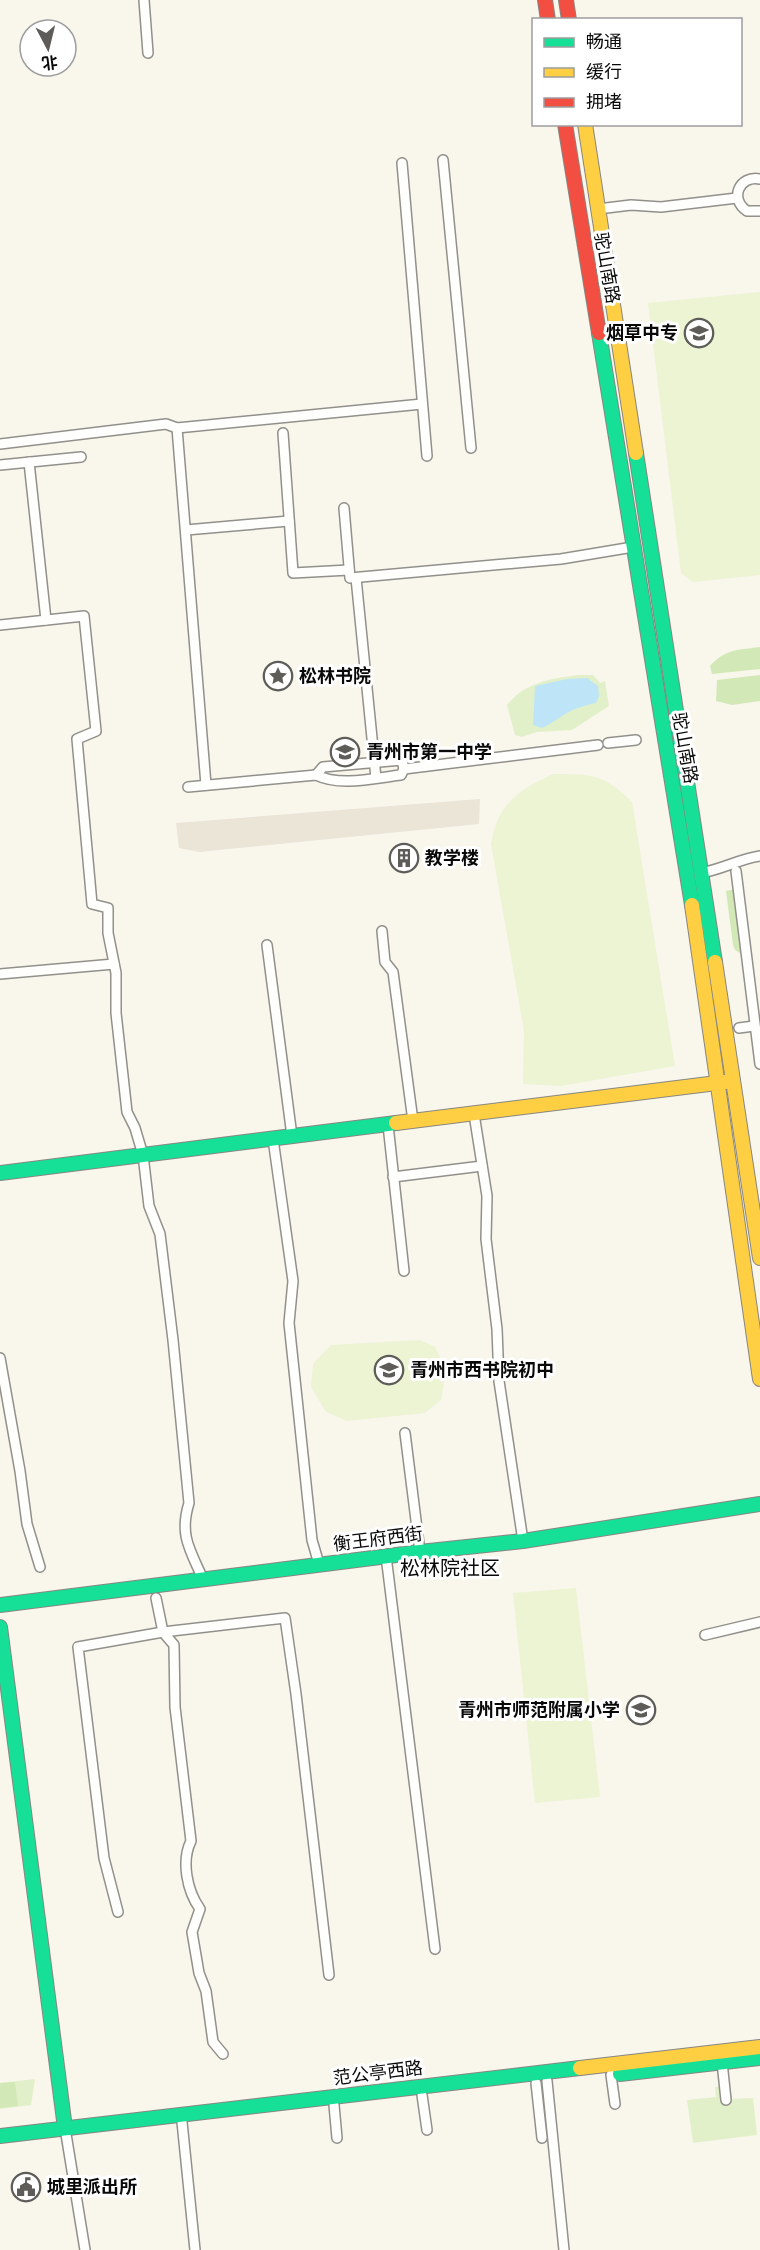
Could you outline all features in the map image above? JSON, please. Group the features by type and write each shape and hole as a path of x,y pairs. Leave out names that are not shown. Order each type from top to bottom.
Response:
{"main road":[{"path":"545,0 548,18"},
{"path":"566,0 569,18"},
{"name":"驼山南路","path":"565,126 688,876 726,1082 756,1195 760,1258"},
{"name":"驼山南路","path":"585,126 700,873 726,1082 735,1197 760,1379"},
{"path":"0,1173 726,1082"},
{"path":"735,1197 756,1195"},
{"name":"衡王府西街","path":"0,1605 319,1564 524,1541 760,1504"},
{"path":"0,1627 66,2131"},
{"name":"范公亭西路","path":"0,2143 66,2131 760,2047"},
{"name":"范公亭西路","path":"0,2136 182,2122 760,2058"}],"street":[{"path":"144,0 148,53"},
{"path":"443,160 471,448"},
{"path":"402,163 427,456"},
{"path":"760,178 743,182 737,192 742,208 747,211 760,212"},
{"path":"598,209 631,205 661,207 737,198"},
{"path":"0,444 166,424 177,428 422,404"},
{"path":"177,428 206,785"},
{"path":"283,433 293,573 350,570"},
{"path":"0,465 81,457"},
{"path":"29,462 46,620"},
{"path":"344,508 350,578 561,559 633,547"},
{"path":"186,530 289,522"},
{"path":"356,578 376,778"},
{"path":"0,625 84,616 96,731 77,739 93,904 108,908 108,933 114,964 116,1013 128,1112 143,1155 149,1206 160,1234 173,1340 189,1503 185,1515 185,1538 203,1579"},
{"path":"608,743 636,740"},
{"path":"404,769 598,745"},
{"path":"189,787 316,775 328,781 376,778 401,775 404,769 402,760 323,767 316,775"},
{"path":"700,873 715,871 727,865 760,856"},
{"path":"736,871 756,1010 754,1026 760,1064"},
{"path":"382,931 386,962 393,972 413,1121"},
{"path":"267,945 292,1136"},
{"path":"0,974 114,964"},
{"path":"739,1028 754,1026"},
{"path":"474,1114 486,1196 486,1239 497,1329 500,1381 524,1541"},
{"path":"388,1125 404,1271"},
{"path":"273,1139 293,1281 289,1323 312,1540 319,1564"},
{"path":"393,1177 482,1166"},
{"path":"0,1358 27,1524 40,1567"},
{"path":"405,1433 420,1552"},
{"path":"386,1556 435,1949"},
{"path":"156,1598 163,1632 174,1645 175,1707 191,1841 186,1852 190,1895 200,1909 192,1932 199,1973 206,1991 213,2042 223,2054"},
{"path":"118,1911 104,1858 78,1647 163,1632 285,1618 298,1705 329,1975"},
{"path":"705,1635 760,1623"},
{"path":"722,2062 726,2100"},
{"path":"611,2074 615,2104"},
{"path":"542,2082 542,2138"},
{"path":"542,2082 564,2250"},
{"path":"422,2095 427,2130"},
{"path":"334,2105 337,2138"},
{"path":"182,2122 195,2250"},
{"path":"66,2131 85,2250"}],"green space":[{"path":"760,292 760,575 693,582 681,573 648,303"},
{"path":"760,647 760,669 712,674 710,666 721,656 732,651"},
{"path":"578,675 593,675 600,683 605,681 609,706 572,730 537,732 522,737 515,735 507,705 514,697 530,686"},
{"path":"760,675 760,701 732,705 716,701 717,680"},
{"path":"553,774 587,775 605,781 632,802 675,1066 561,1086 523,1084 524,1031 491,844 498,819 511,800 529,786"},
{"path":"735,889 742,945 740,953 733,945 726,891"},
{"path":"420,1340 435,1347 446,1370 441,1400 425,1413 347,1421 326,1412 311,1387 313,1364 331,1345"},
{"path":"576,1588 600,1797 535,1803 513,1593"},
{"path":"35,2079 31,2105 0,2109 0,2083"},
{"path":"15,2082 18,2106 0,2108 0,2083"},
{"path":"730,2086 732,2099 753,2098 757,2135 693,2143 687,2100 716,2097 715,2087"}],"shaded area":[{"path":"480,799 479,824 199,852 179,848 176,823"}],"water":[{"path":"587,678 598,686 599,696 596,703 570,711 542,728 533,725 535,686 567,679"}],"traffic: fast":[{"path":"599,333 692,905"},
{"path":"636,453 715,962"},
{"path":"0,1173 396,1123"},
{"path":"0,1605 523,1541 760,1504"},
{"path":"0,1627 65,2128"},
{"path":"620,2074 760,2058"},
{"path":"0,2136 580,2068"}],"traffic: slow":[{"path":"585,126 636,453"},
{"path":"692,905 760,1379"},
{"path":"715,962 760,1258"},
{"path":"396,1123 733,1081"},
{"path":"580,2068 760,2047"}],"traffic: jam":[{"path":"545,0 548,18"},
{"path":"566,0 569,18"},
{"path":"565,126 599,333"}],"place":[{"name":"烟草中专","path":"699,333"},
{"name":"松林书院","path":"278,676"},
{"name":"青州市第一中学","path":"345,752"},
{"name":"教学楼","path":"404,858"},
{"name":"青州市西书院初中","path":"389,1370"},
{"name":"青州市师范附属小学","path":"641,1710"},
{"name":"城里派出所","path":"26,2187"}],"district":[{"name":"松林院社区","path":"450,1568"}]}
